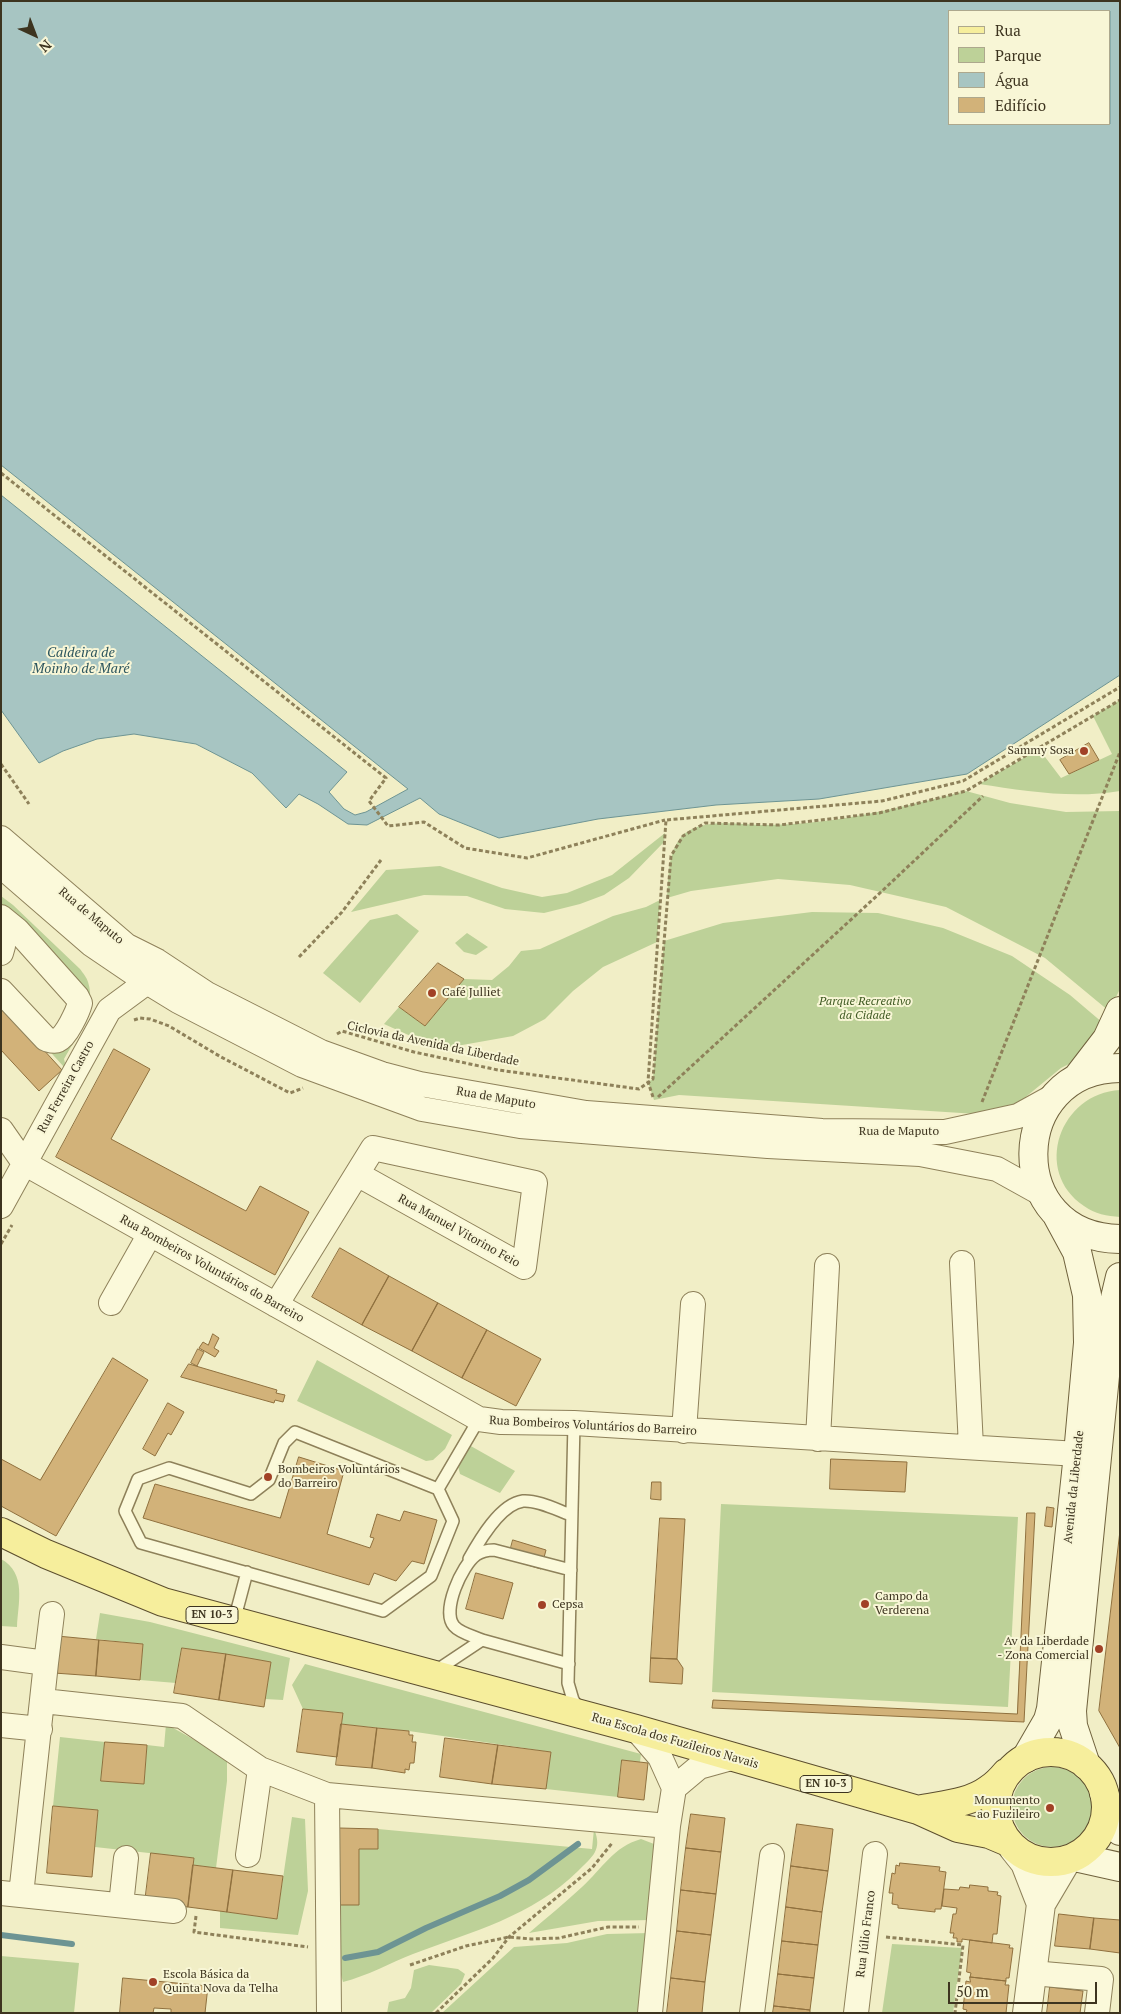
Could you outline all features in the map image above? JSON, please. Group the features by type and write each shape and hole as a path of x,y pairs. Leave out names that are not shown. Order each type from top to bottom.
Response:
{"main road":[{"path":"1077,1078 1107,1038 1120,1011"},
{"path":"1077,1078 1097,1071 1120,1068"},
{"name":"Avenida da Liberdade","path":"1019,1764 1048,1720 1051,1709 1088,1343 1088,1295 1077,1252 1049,1205 1033,1169 1032,1143 1040,1117 1056,1095 1077,1078"},
{"path":"1049,1205 1078,1231 1102,1239 1120,1239"},
{"name":"Avenida da Liberdade","path":"1086,1765 1073,1726 1072,1711 1111,1315 1120,1277"},
{"name":"EN 10-3","path":"1,1532 46,1554 163,1602 432,1673"},
{"name":"Rua Escola dos Fuzileiros Navais","path":"432,1673 918,1810 958,1828 989,1834 1011,1845"},
{"path":"1041,1904 1025,1863 1000,1829 996,1814 996,1798 1001,1783 1019,1764 1041,1753 1057,1753 1072,1756 1086,1765 1097,1778 1120,1831"},
{"name":"Rua Escola dos Fuzileiros Navais","path":"918,1810 960,1802 977,1796 989,1789 1019,1764"},
{"path":"1011,1845 1025,1856 1039,1862 1053,1862 1071,1858 1090,1846 1101,1830 1106,1812 1104,1793"},
{"path":"1071,1858 1120,1866"},
{"path":"1027,2013 1041,1904 1071,1858"}],"street":[{"name":"Rua de Maputo","path":"1,838 127,946 157,961 207,994 318,1061 422,1109 520,1126 768,1146 920,1154 997,1169 1049,1205"},
{"name":"Rua de Maputo","path":"1,866 91,944 147,982 186,1005 302,1065 318,1061 420,1084 586,1113 822,1131 946,1132 1018,1116 1056,1095"},
{"path":"1,917 17,930 77,997 80,1004 64,1036 52,1041 46,1039 1,992"},
{"path":"1,939 3,946 1,953"},
{"path":"147,982 168,978 192,990 207,994"},
{"name":"Rua Ferreira Castro","path":"8,1213 24,1163 109,1010 147,982"},
{"path":"1,1130 24,1163"},
{"name":"Rua Manuel Vitorino Feio","path":"276,1305 373,1148 535,1183 524,1267 357,1174"},
{"name":"Rua Bombeiros Voluntários do Barreiro","path":"24,1163 479,1419 501,1422 574,1423 1078,1454"},
{"path":"111,1303 150,1234"},
{"path":"962,1262 971,1447"},
{"path":"818,1438 826,1266"},
{"path":"684,1431 693,1304"},
{"path":"52,1614 40,1729 11,1894 174,1912"},
{"path":"1,1658 46,1663"},
{"path":"43,1701 182,1716 260,1769 327,1795 668,1826"},
{"path":"1,1725 40,1729"},
{"path":"636,1729 660,1757 674,1788 668,1826 650,2013"},
{"path":"674,1788 700,1767 735,1757"},
{"path":"248,1855 260,1769"},
{"path":"327,1795 329,2013"},
{"name":"Rua Júlio Franco","path":"856,2013 875,1854"},
{"path":"752,2013 772,1856"},
{"path":"121,1906 126,1858"},
{"path":"1032,1973 1100,1979 1097,2013"}],"lane":[{"path":"438,1489 479,1419"},
{"path":"574,1423 568,1683 573,1700 584,1715"},
{"path":"295,1432 438,1489 453,1521 431,1576 383,1611 141,1543 125,1511 138,1479 169,1468 252,1494 269,1480 284,1442 295,1432"},
{"path":"569,1664 463,1633 454,1626 449,1618 455,1589 480,1540 494,1521 515,1504 522,1501 532,1502 571,1515"},
{"path":"464,1570 475,1556 486,1550 494,1550 571,1570"},
{"path":"234,1621 247,1572"},
{"path":"432,1673 482,1640"}],"path":[{"path":"1,472 386,778 369,801 388,826 424,822 465,848 527,858 666,820 882,801 963,781 1120,687"},
{"path":"648,1082 653,1079 671,856 683,836 705,824 779,825 879,814 966,791 1120,700"},
{"path":"981,1105 1120,752"},
{"path":"1,764 29,804"},
{"path":"666,820 648,1082 654,1100 983,796"},
{"path":"299,957 342,912 381,860"},
{"name":"Ciclovia da Avenida da Liberdade","path":"131,1021 140,1018 150,1019 169,1026 221,1057 290,1093 308,1085 326,1040 342,1031 414,1052 498,1070 639,1088 648,1082"},
{"path":"1,1244 8,1213"},
{"path":"436,2013 493,1958 509,1937 592,1868 630,1822"},
{"path":"174,1912 196,1914 194,1932 310,1947 312,1952"},
{"path":"410,1965 466,1946 509,1937 559,1938 608,1927 659,1927"},
{"path":"865,1936 963,1944 956,2013"}],"green space":[{"path":"1120,700 1120,791 1067,794 979,784 1039,749 1061,778 1112,754 1093,716"},
{"path":"966,791 1010,803 1066,812 1120,811 1120,989 1109,1011 1045,958 946,907 850,885 778,879 691,891 667,898 671,858 677,843 682,836 698,827 719,823 785,825 838,819 864,815"},
{"path":"665,833 664,842 629,878 604,895 580,904 544,913 505,909 467,896 424,895 351,912 386,870 440,866 502,888 542,897 567,893 612,875"},
{"path":"1,896 13,905 80,969 87,980 90,992 88,1012 64,1059 64,1067 44,1045 84,1007 1,910"},
{"path":"660,900 657,942 603,967 573,991 545,1019 513,1036 451,1047 415,1038 384,1024 399,1007 425,1026 464,979 492,980 509,966 521,951 540,949 613,916 646,907"},
{"name":"Parque Recreativo da Cidade","path":"812,912 878,913 943,928 1012,956 1070,995 1103,1023 1079,1059 1061,1068 1022,1100 1003,1109 977,1114 679,1095 654,1100 648,1082 653,1079 664,941 723,923"},
{"path":"397,914 419,931 360,1003 323,973 370,920"},
{"path":"467,933 488,947 476,955 464,952 455,943"},
{"path":"1120,1090 1120,1217 1092,1211 1068,1191 1059,1174 1057,1155 1060,1136 1069,1119 1082,1104 1099,1094"},
{"path":"317,1360 452,1435 445,1449 433,1460 426,1461 297,1401"},
{"path":"469,1445 515,1471 500,1493 460,1474 458,1466"},
{"name":"Campo da Verderena","path":"721,1504 1018,1517 1008,1707 712,1692"},
{"path":"1,1559 15,1572 18,1580 17,1627 1,1626"},
{"path":"100,1613 150,1622 290,1658 283,1700 265,1699 271,1662 182,1648 176,1683 140,1680 143,1644 96,1639"},
{"path":"305,1664 641,1754 640,1762 622,1760 618,1797 546,1789 551,1752 409,1731 341,1724 342,1713 303,1709 292,1685"},
{"path":"166,1724 227,1758 227,1781 216,1868 193,1865 194,1858 95,1847 98,1810 53,1806 60,1737 105,1742 102,1781 144,1784 147,1745 164,1747"},
{"path":"1052,1767 1067,1770 1080,1779 1089,1792 1092,1807 1089,1822 1080,1835 1067,1844 1052,1847 1037,1844 1024,1835 1015,1822 1012,1807 1015,1792 1024,1779 1037,1770"},
{"path":"292,1817 305,1819 308,1891 298,1935 220,1928 220,1911 277,1919"},
{"path":"378,1829 592,1849 594,1829 597,1848 588,1861 560,1887 521,1911 479,1930 343,1982 340,1971 337,1905 359,1905 359,1849 378,1849"},
{"path":"641,1839 654,1844 659,1850 652,1920 598,1921 529,1933 582,1887 623,1847"},
{"path":"650,1933 642,2013 442,2013 514,1947 567,1943 607,1934"},
{"path":"892,1944 962,1948 953,2013 882,2013"},
{"path":"1,1956 79,1963 74,2013 1,2013"},
{"path":"429,1965 458,1969 465,1974 461,1984 431,2013 387,2013 389,2002 405,1998 411,1988 414,1970"}],"water":[{"name":"Caldeira de Moinho de Maré","path":"1,1 1120,1 1120,675 967,774 819,799 716,805 598,819 499,838 439,814 420,798 367,825 348,824 299,794 286,808 252,773 196,744 134,734 97,739 63,751 39,763 1,710 1,495 347,772 329,792 344,809 355,815 366,812 408,789 1,465"}],"building":[{"name":"Sammy Sosa","path":"1089,743 1099,760 1069,774 1060,760"},
{"name":"Café Julliet","path":"438,963 464,979 425,1026 399,1007"},
{"path":"1,1003 62,1070 39,1091 1,1050"},
{"path":"114,1049 150,1069 111,1139 246,1211 260,1186 309,1212 275,1275 56,1157"},
{"path":"340,1248 389,1276 362,1325 312,1297"},
{"path":"389,1276 438,1303 412,1351 362,1325"},
{"path":"438,1303 487,1330 462,1378 412,1351"},
{"path":"487,1330 541,1359 516,1406 462,1378"},
{"path":"213,1334 219,1338 214,1348 219,1351 215,1357 199,1348 203,1342 208,1345"},
{"path":"198,1349 204,1352 197,1366 191,1363"},
{"path":"113,1358 148,1380 56,1536 1,1506 1,1459 40,1480"},
{"path":"189,1364 277,1390 276,1393 285,1395 283,1402 275,1400 274,1403 181,1377"},
{"path":"168,1403 184,1412 171,1435 168,1433 155,1456 143,1449"},
{"path":"299,1457 344,1471 327,1534 370,1548 374,1538 370,1537 377,1514 400,1521 404,1511 437,1520 424,1564 412,1561 396,1581 374,1573 369,1585 143,1518 155,1484 280,1518"},
{"path":"831,1459 907,1462 905,1492 830,1489"},
{"path":"652,1482 661,1482 661,1500 651,1499"},
{"path":"1047,1507 1054,1508 1052,1527 1045,1526"},
{"path":"1027,1513 1035,1513 1024,1722 712,1708 713,1700 1017,1714"},
{"path":"660,1518 685,1519 677,1659 651,1658"},
{"path":"1120,1531 1120,1748 1099,1711"},
{"path":"513,1540 546,1550 541,1569 508,1559"},
{"path":"476,1573 513,1583 503,1619 466,1609"},
{"path":"57,1636 99,1640 96,1676 54,1673"},
{"path":"99,1640 143,1644 140,1680 96,1676"},
{"path":"182,1648 226,1654 219,1700 174,1693"},
{"path":"226,1654 271,1662 264,1707 219,1700"},
{"path":"651,1658 677,1659 683,1668 682,1684 650,1682"},
{"path":"303,1709 343,1713 337,1757 297,1752"},
{"path":"341,1724 377,1728 372,1768 336,1765"},
{"path":"377,1728 409,1731 409,1735 413,1735 412,1742 416,1742 414,1763 410,1763 409,1770 405,1769 405,1773 372,1768"},
{"path":"445,1738 498,1745 492,1784 440,1777"},
{"path":"105,1742 147,1745 144,1784 101,1781"},
{"path":"498,1745 551,1752 546,1789 492,1784"},
{"path":"622,1760 648,1763 644,1800 618,1797"},
{"path":"53,1806 98,1810 92,1877 47,1873"},
{"path":"691,1814 725,1818 721,1852 686,1848"},
{"path":"797,1824 833,1829 828,1871 791,1866"},
{"path":"339,1828 378,1829 378,1849 359,1849 359,1905 337,1905"},
{"path":"686,1848 721,1852 716,1894 681,1890"},
{"path":"151,1853 194,1858 188,1907 145,1902"},
{"path":"900,1863 940,1867 939,1871 946,1872 941,1909 935,1909 935,1912 898,1908 898,1905 892,1904 893,1893 889,1893 892,1873 895,1874 896,1865 899,1866"},
{"path":"193,1865 233,1870 227,1912 188,1907"},
{"path":"791,1866 828,1871 822,1912 786,1907"},
{"path":"233,1870 283,1876 277,1919 227,1912"},
{"path":"970,1885 988,1887 988,1891 998,1892 997,1895 1001,1896 997,1934 993,1934 992,1943 962,1939 962,1942 957,1942 957,1938 953,1938 954,1933 950,1933 953,1914 956,1914 957,1908 942,1906 944,1889 959,1890 960,1887 969,1888"},
{"path":"681,1890 716,1894 711,1935 677,1931"},
{"path":"786,1907 822,1912 818,1945 782,1941"},
{"path":"1059,1914 1094,1918 1090,1949 1055,1946"},
{"path":"1094,1918 1120,1920 1120,1953 1090,1949"},
{"path":"677,1931 711,1935 705,1982 671,1978"},
{"path":"970,1940 1010,1945 1009,1948 1013,1948 1009,1978 1006,1978 1006,1981 970,1977 971,1973 967,1972"},
{"path":"782,1941 818,1945 814,1978 778,1974"},
{"path":"778,1974 814,1978 810,2010 774,2006"},
{"path":"970,1977 1006,1981 1005,1985 1009,1985 1006,2013 966,2013 967,2010 963,2009 966,1981 970,1982"},
{"path":"123,1978 208,1986 205,2013 171,2013 171,2009 154,2008 153,2013 120,2013"},
{"path":"671,1978 705,1982 702,2013 667,2013"},
{"path":"1050,1987 1083,1991 1080,2013 1047,2013"},
{"path":"774,2006 810,2010 810,2013 773,2013"}],"waterway":[{"path":"345,1958 378,1952 426,1928 500,1896 529,1880 578,1844"},
{"path":"1,1935 72,1944"}],"place":[{"name":"Sammy Sosa","path":"1084,751"},
{"name":"Café Julliet","path":"432,993"},
{"name":"Bombeiros Voluntários do Barreiro","path":"268,1477"},
{"name":"Campo da Verderena","path":"865,1604"},
{"name":"Cepsa","path":"542,1605"},
{"name":"Av da Liberdade - Zona Comercial","path":"1099,1649"},
{"name":"Monumento ao Fuzileiro","path":"1050,1808"},
{"name":"Escola Básica da Quinta Nova da Telha","path":"153,1982"}]}
